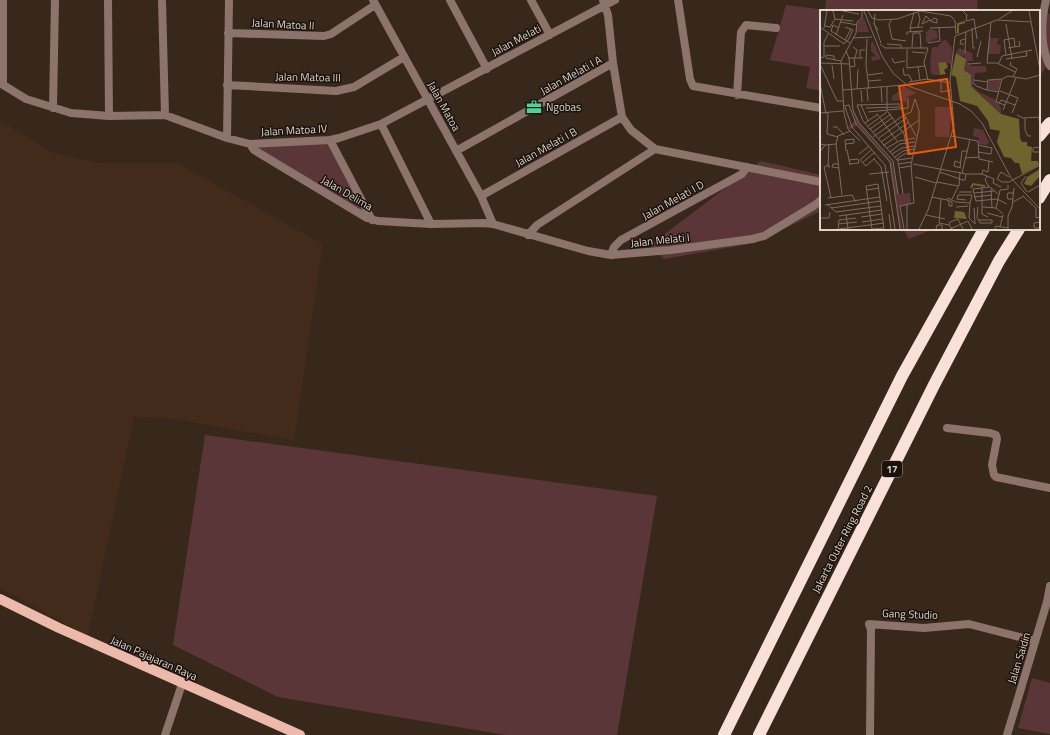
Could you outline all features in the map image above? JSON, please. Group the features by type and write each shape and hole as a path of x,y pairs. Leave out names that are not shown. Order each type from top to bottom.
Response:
{"highway":[{"path":"1040,135 1050,123"},
{"path":"1040,196 1050,180"},
{"name":"Jakarta Outer Ring Road 2","path":"724,735 902,376 983,230"},
{"name":"Jakarta Outer Ring Road 2","path":"759,735 934,385 998,261 1018,230"}],"main road":[{"name":"Jalan Pajajaran Raya","path":"0,599 59,628 182,684 300,735"}],"street":[{"path":"3,0 1,84 26,99 53,108 71,113 109,116 165,115 162,0"},
{"path":"53,108 55,0"},
{"path":"108,0 109,116"},
{"path":"227,138 229,0"},
{"path":"450,0 486,69"},
{"path":"531,0 550,34"},
{"name":"Jalan Melati","path":"427,100 550,34 604,3 615,0"},
{"path":"678,0 690,79 693,86 737,95 820,108"},
{"path":"1046,0 1043,32 1044,49 1050,66"},
{"name":"Jalan Matoa II","path":"228,33 324,36 331,34 374,3"},
{"name":"Jalan Matoa","path":"374,3 481,196 493,224"},
{"path":"604,3 608,15 622,117 631,130 655,149 748,166 820,182"},
{"path":"737,95 741,32 746,25 776,28"},
{"name":"Jalan Matoa III","path":"228,85 336,91 346,90 354,87 404,57"},
{"name":"Jalan Melati I A","path":"456,151 614,63"},
{"name":"Jalan Matoa IV","path":"250,144 330,140 339,138 381,124 427,100"},
{"name":"Jalan Delima","path":"165,115 227,138 250,144 254,150 364,217 372,220 431,224 493,224"},
{"name":"Jalan Melati I B","path":"481,196 622,117"},
{"path":"381,124 431,224"},
{"path":"330,140 372,220"},
{"path":"528,234 536,225 655,149"},
{"name":"Jalan Melati I D","path":"611,255 614,247 621,240 742,174 748,166"},
{"name":"Jalan Melati I","path":"493,224 588,251 611,255 672,250 764,236 820,201"},
{"path":"947,428 996,435 997,439 992,465 994,476 1050,488"},
{"name":"Jalan Saidin","path":"1007,735 1047,602 1050,586"},
{"name":"Gang Studio","path":"870,735 871,630 869,624 924,628 969,624 1035,641"},
{"path":"165,735 182,684"}],"shaded area":[{"path":"826,0 977,0 978,10 825,10"},
{"path":"786,5 825,10 820,10 820,91 806,88 810,67 770,60"},
{"path":"1040,14 1050,14 1050,62 1040,76"},
{"path":"0,120 50,152 99,163 177,163 323,244 294,440 167,418 134,417 88,636 0,588"},
{"path":"330,140 367,218 250,144"},
{"path":"761,161 820,175 820,211 755,243 664,259 650,245"},
{"path":"904,230 932,230 909,239"},
{"path":"205,435 657,496 617,735 506,735 278,697 173,645"},
{"path":"1032,678 1050,683 1050,734 1018,728"}],"place":[{"name":"Ngobas","path":"534,107"}]}
